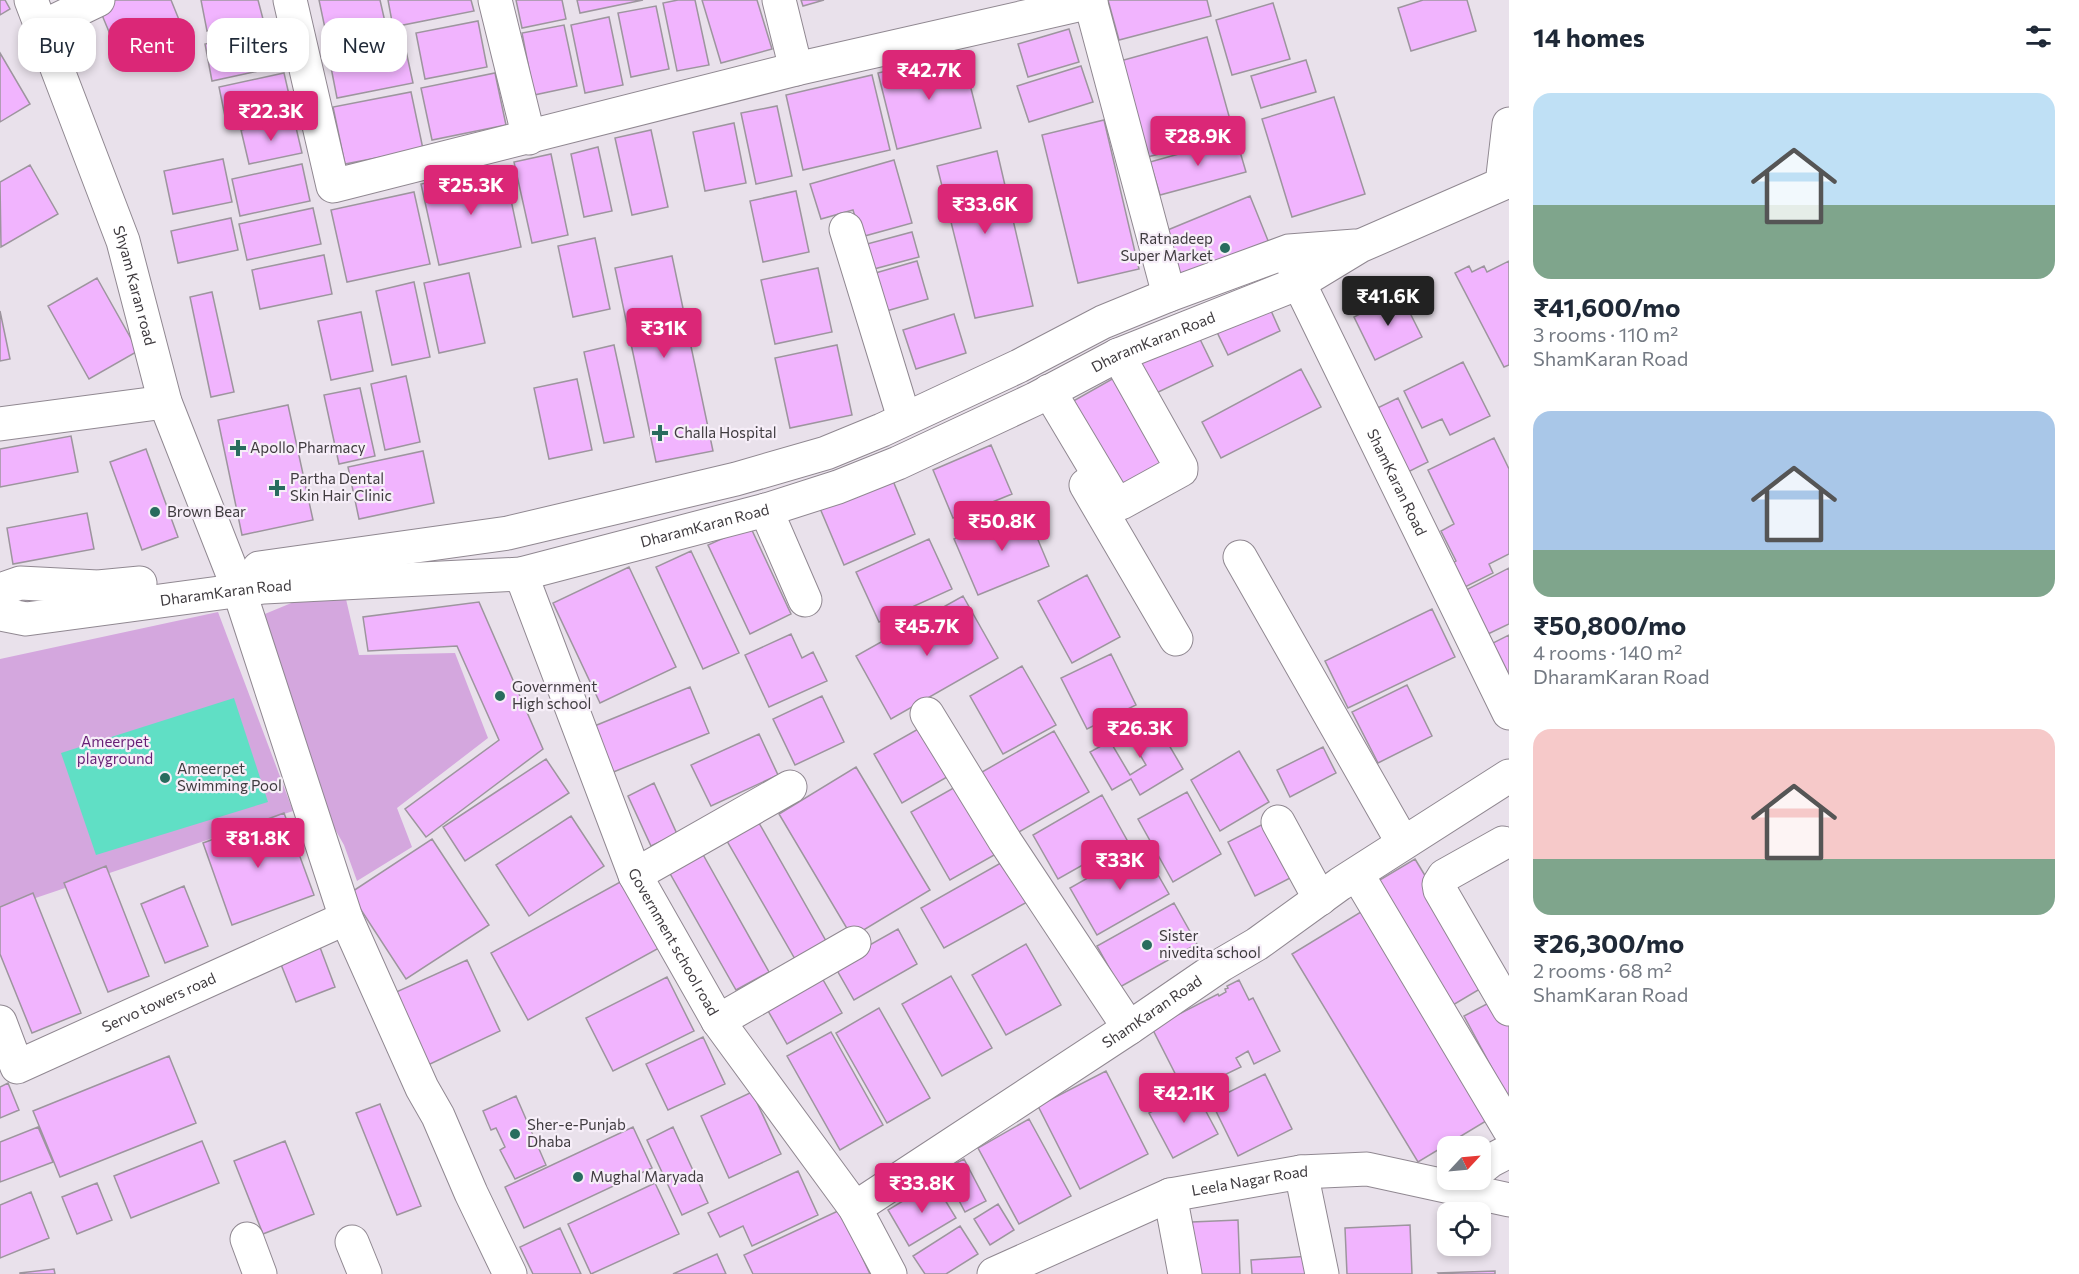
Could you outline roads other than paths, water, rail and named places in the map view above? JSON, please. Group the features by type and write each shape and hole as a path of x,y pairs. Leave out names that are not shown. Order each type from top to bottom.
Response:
{"street":[{"path":"36,14 98,0"},
{"path":"290,0 333,186 796,69 975,14 1090,1 1169,295"},
{"path":"495,0 529,138"},
{"path":"779,0 796,69"},
{"name":"Shyam Karan road","path":"36,14 123,241 165,402 236,582 346,918 422,1088 438,1116 471,1193 510,1274"},
{"name":"DharamKaran Road","path":"0,590 20,583 98,587 236,582 264,587 521,574 766,510 838,487 898,463 1042,395 1118,355 1299,284 1360,246 1506,185 1509,124"},
{"path":"846,229 904,418"},
{"name":"DharamKaran Road","path":"0,614 26,619 508,533 736,479 815,456 882,430 1019,366 1103,322 1289,250 1360,246"},
{"name":"ShamKaran Road","path":"1289,250 1299,284 1509,713"},
{"path":"1042,395 1114,500 1121,503 1181,470 1181,467 1118,355"},
{"path":"1042,395 1176,639"},
{"path":"0,424 165,402"},
{"path":"766,510 805,600"},
{"path":"1240,557 1403,843"},
{"name":"Government school road","path":"521,574 635,875 718,1022 855,1208 890,1274"},
{"path":"927,714 1005,841 1128,1028"},
{"name":"ShamKaran Road","path":"855,1208 1221,965 1257,945 1403,843 1509,776"},
{"path":"635,875 790,787"},
{"path":"1476,797 1506,848 1444,876 1439,885 1509,1009"},
{"path":"1278,822 1320,899"},
{"path":"1357,874 1509,1128"},
{"name":"Servo towers road","path":"0,1022 18,1066 346,918"},
{"path":"718,1022 854,943"},
{"path":"1491,1160 1509,1151"},
{"name":"Leela Nagar Road","path":"994,1274 1170,1195 1301,1172 1367,1169 1437,1175"},
{"path":"1301,1172 1322,1274"},
{"name":"Leela Nagar Road","path":"1486,1190 1508,1204"},
{"path":"1170,1195 1185,1274"},
{"path":"247,1239 260,1274"},
{"path":"352,1242 365,1274"}],"place":[{"name":"Ratnadeep Super Market","path":"1225,248"},
{"name":"Challa Hospital","path":"660,433"},
{"name":"Apollo Pharmacy","path":"238,448"},
{"name":"Partha Dental Skin Hair Clinic","path":"277,488"},
{"name":"Brown Bear","path":"155,512"},
{"name":"Government High school","path":"500,696"},
{"name":"Ameerpet Swimming Pool","path":"165,778"},
{"name":"Sister nivedita school","path":"1147,945"},
{"name":"Sher-e-Punjab Dhaba","path":"515,1134"},
{"name":"Mughal Maryada","path":"578,1177"}],"park label":[{"name":"Ameerpet playground","path":"115,750"}]}
